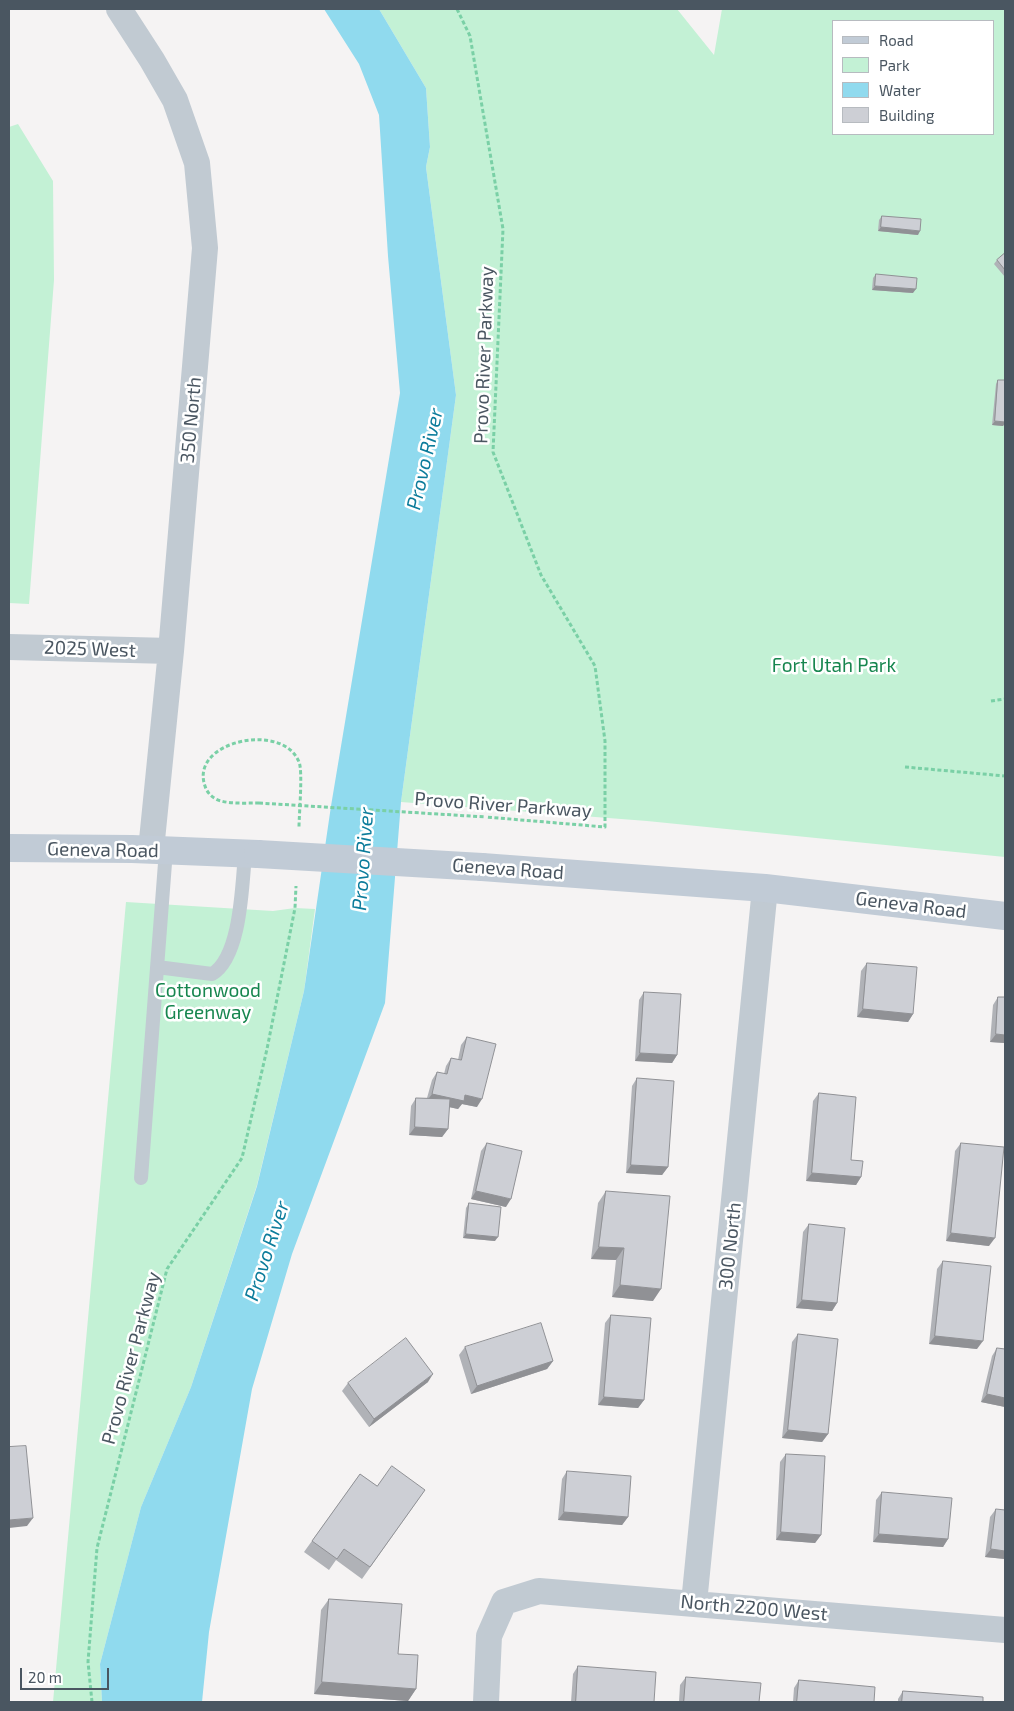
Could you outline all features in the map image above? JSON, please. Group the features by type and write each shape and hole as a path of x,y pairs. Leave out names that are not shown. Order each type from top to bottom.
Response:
{"main road":[{"name":"Geneva Road","path":"9,848 158,850 482,867 765,888 1005,916"}],"street":[{"name":"350 North","path":"119,9 175,100 197,163 205,248 171,651 158,850"},
{"name":"2025 West","path":"9,646 171,651"},
{"name":"300 North","path":"694,1603 765,888"},
{"name":"North 2200 West","path":"486,1702 489,1636 504,1602 539,1591 1005,1630"}],"lane":[{"path":"141,1178 157,967 158,850"},
{"path":"157,967 212,974 223,965 229,953 252,854"}],"path":[{"name":"Provo River Parkway","path":"298,829 300,763 291,750 280,743 266,740 251,740 226,747 218,751 206,762 202,778 207,793 219,801 259,804 486,816 605,827 605,741 595,666 541,575 493,452 503,229 470,36 457,9"},
{"path":"991,701 1005,699"},
{"path":"905,767 1005,776"},
{"name":"Provo River Parkway","path":"92,1702 88,1662 97,1548 168,1269 242,1158 268,1049 293,917 296,878"}],"green space":[{"name":"Fort Utah Park","path":"379,9 677,9 714,55 722,9 1005,9 1005,857 647,821 401,802 456,395 426,167 430,147 426,88"},
{"path":"18,124 53,181 54,280 29,604 9,603 9,127"},
{"name":"Cottonwood Greenway","path":"126,902 273,911 295,908 315,909 304,991 257,1185 191,1387 141,1507 100,1664 102,1702 53,1702"}],"water":[{"name":"Provo River","path":"324,9 379,9 426,88 430,147 426,167 456,395 401,802 385,1003 292,1254 252,1389 209,1632 202,1702 102,1702 100,1664 141,1507 191,1387 257,1186 304,991 331,806 400,393 388,256 379,115 359,64"}],"building":[{"path":"882,216 921,219 920,231 881,227"},
{"path":"1005,253 1005,270 997,260"},
{"path":"876,274 917,278 916,289 875,286"},
{"path":"998,380 1005,380 1005,422 995,421"},
{"path":"867,963 917,967 913,1014 863,1009"},
{"path":"644,992 681,994 677,1055 640,1053"},
{"path":"998,997 1005,997 1005,1035 996,1034"},
{"path":"467,1037 496,1044 482,1099 465,1095 464,1101 432,1094 437,1072 447,1074 451,1058 461,1060"},
{"path":"637,1078 674,1081 668,1167 631,1165"},
{"path":"819,1093 856,1097 851,1160 863,1161 861,1177 812,1173"},
{"path":"416,1098 450,1099 448,1129 415,1127"},
{"path":"487,1143 522,1151 511,1199 476,1191"},
{"path":"961,1143 1004,1147 995,1238 951,1233"},
{"path":"606,1191 670,1196 661,1289 620,1285 624,1248 599,1247"},
{"path":"469,1203 501,1207 498,1237 466,1234"},
{"path":"809,1224 845,1228 837,1303 802,1300"},
{"path":"943,1261 991,1266 983,1341 935,1336"},
{"path":"611,1315 651,1318 644,1400 604,1397"},
{"path":"541,1323 553,1361 477,1386 465,1347"},
{"path":"798,1334 838,1339 828,1434 788,1430"},
{"path":"406,1338 433,1374 374,1419 348,1383"},
{"path":"997,1348 1005,1349 1005,1398 987,1394"},
{"path":"26,1446 33,1518 9,1520 9,1447"},
{"path":"786,1454 825,1456 821,1535 781,1532"},
{"path":"392,1466 425,1490 370,1567 344,1549 337,1559 312,1541 360,1474 377,1486"},
{"path":"567,1471 631,1476 628,1517 564,1512"},
{"path":"882,1492 952,1498 948,1539 879,1534"},
{"path":"996,1509 1005,1510 1005,1551 991,1549"},
{"path":"329,1599 402,1604 398,1654 418,1655 416,1689 322,1682"},
{"path":"578,1666 656,1672 654,1702 576,1702"},
{"path":"686,1677 761,1683 759,1702 684,1702"},
{"path":"799,1680 875,1687 874,1702 797,1702"},
{"path":"903,1691 983,1697 983,1702 902,1702"}]}
